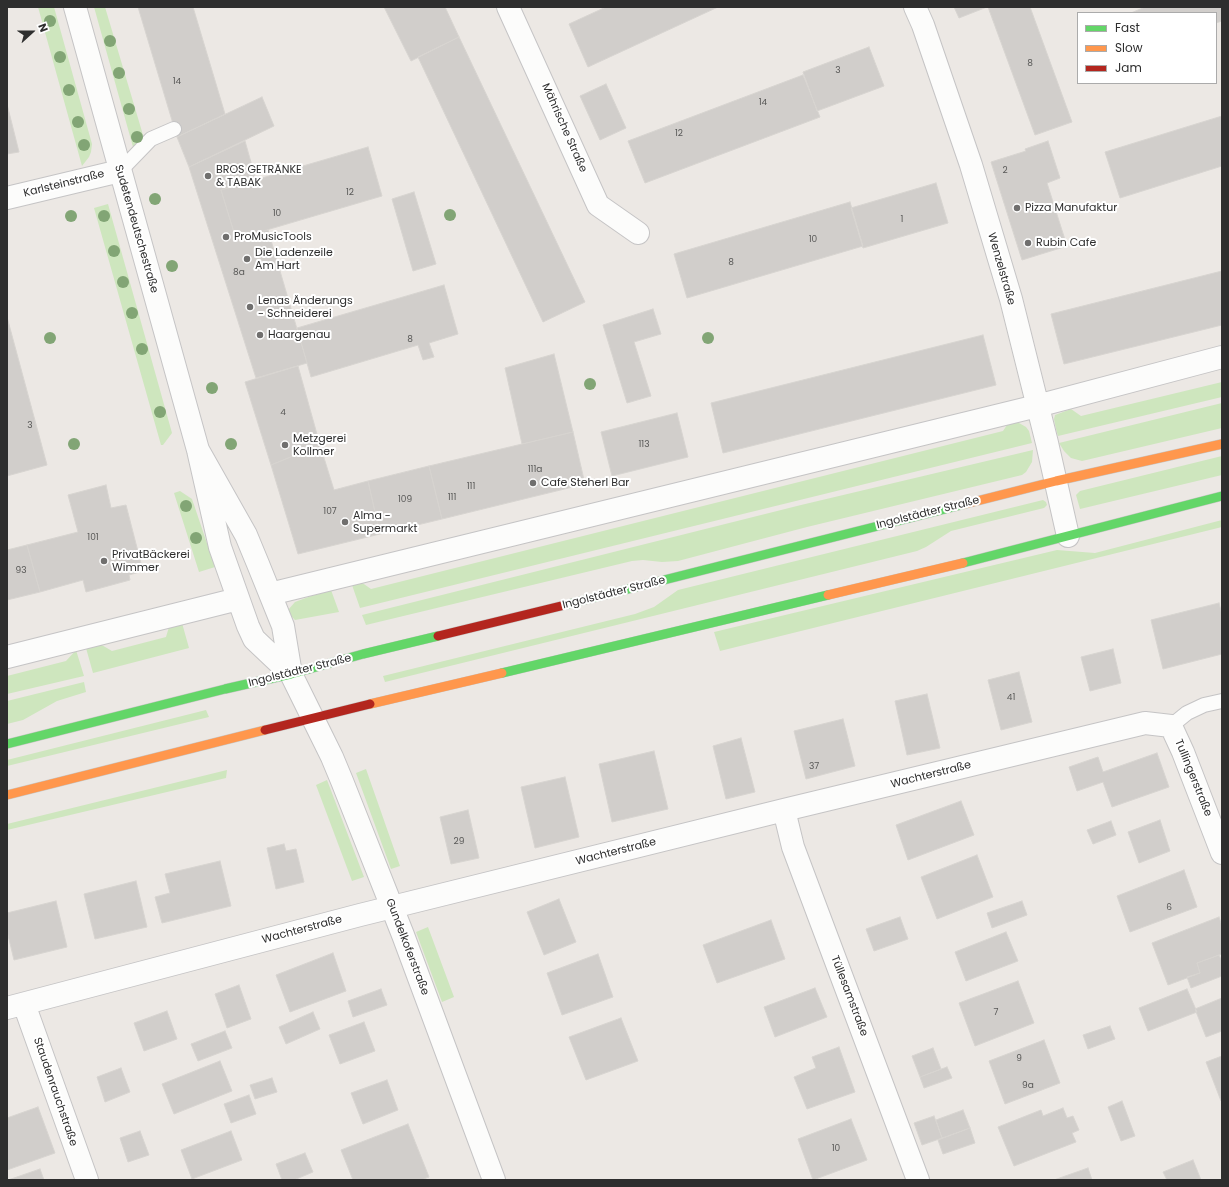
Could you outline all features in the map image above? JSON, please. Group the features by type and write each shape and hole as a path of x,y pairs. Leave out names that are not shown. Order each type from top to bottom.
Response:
{"main road":[{"name":"Ingolstädter Straße","path":"7,744 225,689 291,674 363,654 654,584 1056,481 1222,444"},
{"path":"7,795 313,718 932,570 1222,496"}],"street":[{"name":"Sudetendeutschestraße","path":"75,7 198,450 220,547 238,600 254,639 291,674"},
{"name":"Wenzelstraße","path":"915,7 923,26 971,166 1011,299 1068,536"},
{"name":"Mährische Straße","path":"514,9 598,205 638,232"},
{"name":"Karlsteinstraße","path":"7,198 120,170"},
{"path":"270,594 1037,406 1222,357"},
{"name":"Sudetendeutschestraße","path":"198,450 246,535 284,631 291,674 313,718"},
{"path":"7,657 238,600"},
{"name":"Gundelkoferstraße","path":"313,718 342,781 392,907 494,1180"},
{"name":"Wachterstraße","path":"16,1006 392,907 784,810 1145,723 1171,726"},
{"name":"Tullingerstraße","path":"1171,726 1183,752 1222,853"},
{"name":"Tüllesamstraße","path":"784,810 793,847 918,1180"},
{"name":"Staudenrauchstraße","path":"16,1006 87,1180"}],"lane":[{"path":"120,170 151,139 174,128"},
{"path":"1171,726 1187,712 1204,705 1222,701"}],"green space":[{"path":"38,7 54,7 92,144 89,157 82,166"},
{"path":"94,7 105,7 143,135 136,146 133,147"},
{"path":"108,204 172,433 163,445 161,445 94,208"},
{"path":"1222,382 1222,397 1058,436 1054,419 1055,415 1071,409 1081,416"},
{"path":"1222,403 1222,428 1082,461 1071,458 1059,443"},
{"path":"1019,423 1026,427 1029,431 1032,443 360,608 352,585 361,582 371,589 1003,431 1007,425"},
{"path":"1033,450 1032,462 1026,472 1022,475 807,527 678,561 632,561 366,625 362,615 801,505"},
{"path":"1222,456 1222,475 1080,509 1076,495 1080,491"},
{"path":"180,491 192,499 215,567 199,572 174,493"},
{"path":"1043,500 1047,505 1044,508 951,531 917,551 385,682 383,676 635,614 654,607 678,590"},
{"path":"1222,520 1222,527 720,651 714,632 1057,550 1095,553"},
{"path":"331,590 339,612 295,620 290,615 288,610 295,602"},
{"path":"182,623 189,648 93,673 86,648 100,644 112,651 166,637 169,627"},
{"path":"76,650 84,676 7,694 7,676 66,661"},
{"path":"84,682 86,692 57,701 23,720 7,724 7,701"},
{"path":"206,710 209,717 7,766 7,760"},
{"path":"366,769 400,866 391,869 356,773"},
{"path":"227,770 226,778 7,830 7,824"},
{"path":"327,780 364,877 352,881 316,785"},
{"path":"428,927 454,997 442,1002 416,932"}],"building":[{"path":"138,7 193,7 225,114 177,137"},
{"path":"384,7 445,7 459,37 411,61"},
{"path":"606,7 718,7 588,67 569,24"},
{"path":"954,7 987,7 959,18"},
{"path":"988,7 1030,7 1072,122 1035,135"},
{"path":"1145,7 1222,7 1222,21 1217,23 1217,12 1133,12"},
{"path":"459,37 585,302 543,322 418,57"},
{"path":"869,47 884,86 817,111 803,72"},
{"path":"803,75 820,117 645,183 628,141"},
{"path":"606,84 626,128 600,140 580,96"},
{"path":"262,97 274,126 189,167 177,137"},
{"path":"7,104 19,152 7,154"},
{"path":"1222,116 1222,166 1120,198 1105,152"},
{"name":"Die Ladenzeile Am Hart","path":"245,141 256,180 221,190 236,239 268,230 307,363 256,378 189,167"},
{"path":"1048,141 1060,178 1047,183 1067,246 1022,260 991,162 1026,151 1025,149"},
{"path":"368,147 382,196 236,239 221,190"},
{"path":"936,183 948,223 863,248 851,208"},
{"path":"414,192 436,264 413,271 392,199"},
{"path":"850,202 863,246 687,298 674,254"},
{"path":"1222,271 1222,325 1064,364 1051,314"},
{"path":"444,285 458,334 429,343 434,357 423,360 418,345 311,377 297,328"},
{"path":"653,309 661,334 634,342 651,396 627,403 603,325"},
{"path":"7,317 47,465 7,476"},
{"path":"983,335 996,385 723,453 711,403"},
{"path":"554,354 573,432 522,444 505,368"},
{"path":"298,366 320,445 271,465 245,382"},
{"path":"677,413 688,457 612,476 601,432"},
{"path":"573,432 585,484 442,519 429,466"},
{"path":"320,445 334,490 368,481 380,534 298,554 271,465"},
{"path":"429,466 442,519 380,534 368,481"},
{"path":"106,485 111,508 126,505 143,571 129,575 130,580 86,592 83,580 40,592 27,545 78,532 68,495"},
{"path":"27,545 40,592 7,600 7,550"},
{"path":"1219,603 1222,615 1222,654 1163,669 1151,620"},
{"path":"1113,649 1121,683 1090,691 1081,657"},
{"path":"1019,672 1032,722 1001,730 988,680"},
{"path":"927,694 940,748 907,755 895,701"},
{"path":"843,719 855,766 806,779 794,731"},
{"path":"741,738 755,792 726,799 713,746"},
{"path":"654,751 668,809 612,822 599,764"},
{"path":"1157,753 1169,787 1112,807 1103,782 1077,791 1069,767 1098,757 1103,772"},
{"path":"565,777 579,837 535,848 521,787"},
{"path":"961,801 974,835 908,860 896,825"},
{"path":"468,810 479,858 451,864 440,817"},
{"path":"1160,820 1170,851 1139,863 1128,832"},
{"path":"1111,821 1116,835 1093,844 1087,830"},
{"path":"284,844 286,851 296,849 304,882 276,889 267,848"},
{"path":"977,855 993,897 937,919 921,877"},
{"path":"220,861 231,906 162,923 155,897 170,893 165,874"},
{"path":"1184,870 1197,907 1130,932 1117,896"},
{"path":"136,881 147,927 95,939 84,894"},
{"path":"559,899 576,942 544,955 527,912"},
{"path":"56,901 67,947 14,960 7,931 7,913"},
{"path":"1022,901 1027,915 992,928 987,913"},
{"path":"900,917 908,939 874,951 866,929"},
{"path":"1219,917 1222,926 1222,954 1197,963 1200,973 1168,985 1152,943"},
{"path":"771,920 785,959 717,983 703,945"},
{"path":"1006,932 1018,961 966,981 955,952"},
{"path":"333,953 346,991 290,1012 276,975"},
{"path":"598,954 613,997 562,1015 547,973"},
{"path":"1219,955 1222,962 1222,976 1191,988 1187,977 1200,973 1197,963"},
{"path":"1018,981 1034,1023 975,1046 959,1003"},
{"path":"239,985 251,1019 227,1028 215,994"},
{"path":"815,988 827,1017 775,1037 764,1007"},
{"path":"381,989 387,1005 353,1017 348,1001"},
{"path":"1187,989 1197,1012 1148,1031 1139,1008"},
{"path":"1222,998 1222,1031 1206,1037 1195,1009"},
{"path":"167,1011 177,1039 144,1051 134,1023"},
{"path":"313,1012 320,1029 286,1044 279,1027"},
{"path":"621,1018 638,1061 586,1080 569,1037"},
{"path":"364,1022 375,1051 340,1064 329,1035"},
{"path":"1110,1026 1115,1039 1088,1049 1083,1035"},
{"path":"225,1031 232,1048 198,1061 191,1044"},
{"path":"1044,1040 1060,1083 1005,1104 989,1061"},
{"path":"839,1047 855,1092 807,1109 794,1077 816,1068 812,1057"},
{"path":"933,1048 941,1069 920,1077 912,1056"},
{"path":"1222,1056 1222,1101 1221,1101 1206,1062"},
{"path":"220,1061 232,1091 174,1114 162,1084"},
{"path":"947,1067 952,1078 924,1088 920,1077"},
{"path":"121,1068 130,1092 105,1102 97,1077"},
{"path":"272,1078 277,1092 255,1099 250,1085"},
{"path":"387,1080 398,1110 363,1124 351,1093"},
{"path":"249,1095 256,1114 231,1123 224,1104"},
{"path":"1122,1101 1135,1136 1121,1141 1108,1107"},
{"path":"38,1107 55,1153 7,1170 7,1118"},
{"path":"1063,1108 1067,1118 1073,1116 1079,1130 1072,1133 1076,1142 1014,1166 998,1127 1041,1110 1043,1116"},
{"path":"963,1110 970,1128 942,1138 936,1120"},
{"path":"934,1116 942,1138 922,1145 914,1123"},
{"path":"851,1119 867,1160 813,1180 798,1139"},
{"path":"408,1124 429,1177 421,1180 353,1180 341,1150"},
{"path":"970,1128 975,1143 943,1154 938,1140"},
{"path":"140,1131 149,1155 128,1162 120,1138"},
{"path":"231,1131 242,1160 192,1179 181,1150"},
{"path":"305,1153 313,1172 294,1180 282,1180 276,1164"},
{"path":"1193,1160 1201,1180 1167,1180 1163,1172"},
{"path":"1088,1168 1092,1180 1054,1180"},
{"path":"40,1169 44,1180 8,1180 14,1178"}],"traffic: fast":[{"path":"963,563 1222,496"},
{"path":"565,605 965,504"},
{"path":"502,673 828,595"},
{"path":"7,744 438,636"}],"traffic: slow":[{"path":"965,504 1056,481 1222,444"},
{"path":"828,595 963,563"},
{"path":"370,704 502,673"},
{"path":"7,795 265,730"}],"traffic: jam":[{"path":"438,636 565,605"},
{"path":"265,730 370,704"}],"place":[{"name":"BROS GETRÄNKE & TABAK","path":"208,176"},
{"name":"Pizza Manufaktur","path":"1017,208"},
{"name":"ProMusicTools","path":"226,237"},
{"name":"Rubin Cafe","path":"1028,243"},
{"name":"Die Ladenzeile Am Hart","path":"247,259"},
{"name":"Lenas Änderungs - Schneiderei","path":"250,307"},
{"name":"Haargenau","path":"260,335"},
{"name":"Metzgerei Kollmer","path":"285,445"},
{"name":"Cafe Steherl Bar","path":"533,483"},
{"name":"Alma - Supermarkt","path":"345,522"},
{"name":"PrivatBäckerei Wimmer","path":"104,561"}]}
